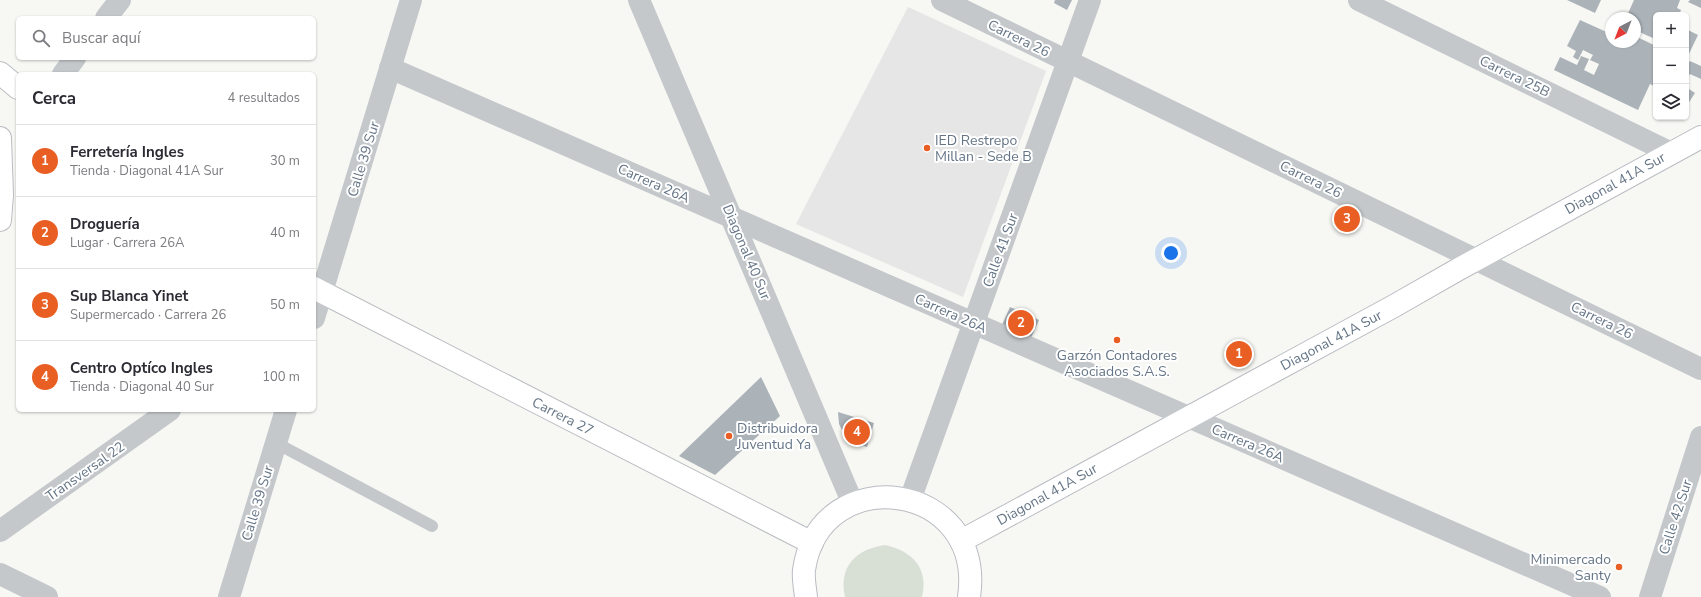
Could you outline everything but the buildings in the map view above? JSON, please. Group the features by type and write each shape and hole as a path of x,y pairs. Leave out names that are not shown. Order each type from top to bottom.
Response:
{"street":[{"path":"108,16 120,0"},
{"name":"Calle 39 Sur","path":"317,293 411,0"},
{"name":"Diagonal 40 Sur","path":"640,0 853,504"},
{"name":"Carrera 26","path":"942,0 1701,369"},
{"name":"Calle 41 Sur","path":"910,500 1090,0"},
{"name":"Carrera 25B","path":"1359,0 1671,153"},
{"path":"64,72 74,60"},
{"name":"Carrera 26A","path":"390,68 1600,597"},
{"path":"0,73 16,86"},
{"name":"Diagonal 41A Sur","path":"961,541 1394,306 1476,259 1701,137"},
{"path":"0,138 2,195 0,220"},
{"name":"Carrera 27","path":"317,293 812,544"},
{"name":"Transversal 22","path":"0,531 167,412"},
{"name":"Calle 39 Sur","path":"228,597 285,412"},
{"name":"Calle 42 Sur","path":"1650,597 1701,436"},
{"path":"806,597 804,570 812,544 822,527 836,513 853,504 872,498 892,496 910,500 931,509 948,523 961,541 968,561 971,582 968,597"},
{"path":"0,574 47,597"}],"lane":[{"path":"276,443 432,526"}],"shaded area":[{"name":"IED Restrepo Millan - Sede B","path":"908,7 1046,71 963,297 796,224"},
{"path":"885,545 903,552 916,562 923,577 924,587 922,597 845,597 844,577 847,568 852,561 858,555 866,551"}],"place":[{"name":"IED Restrepo Millan - Sede B","path":"927,148"},
{"name":"Sup Blanca Yinet","path":"1347,219"},
{"name":"Droguería","path":"1021,323"},
{"name":"Garzón Contadores Asociados S.A.S.","path":"1117,340"},
{"name":"Ferretería Ingles","path":"1239,354"},
{"name":"Centro Optíco Ingles","path":"857,432"},
{"name":"Distribuidora Juventud Ya","path":"729,436"},
{"name":"Minimercado Santy","path":"1619,567"}]}
